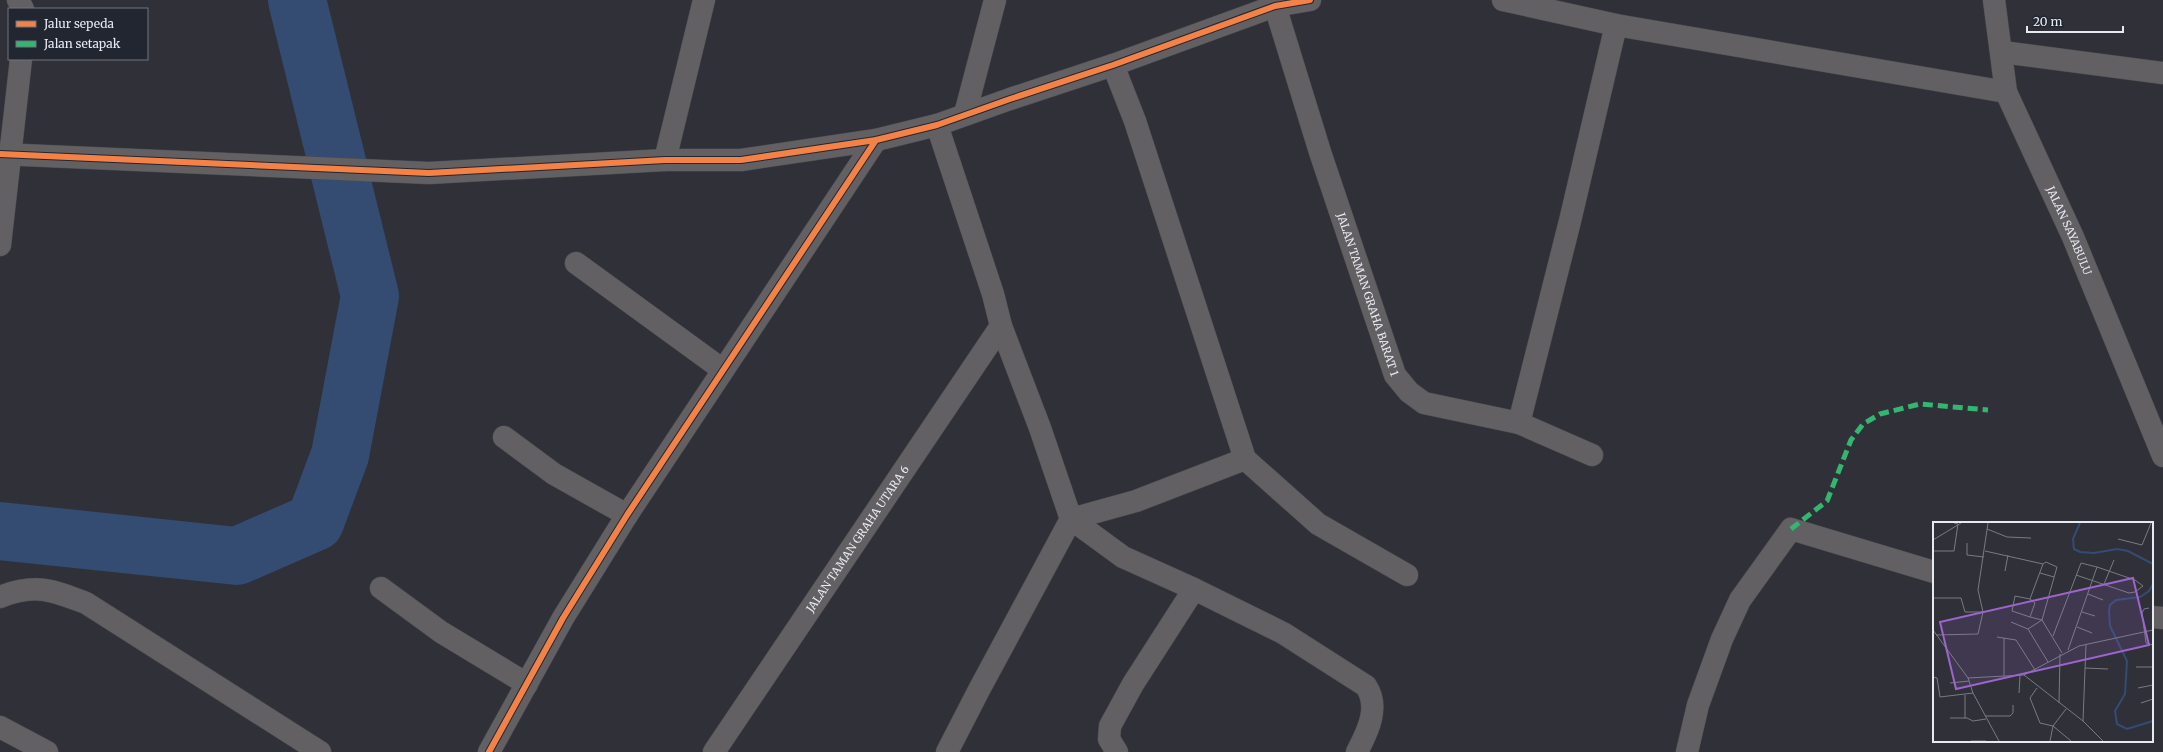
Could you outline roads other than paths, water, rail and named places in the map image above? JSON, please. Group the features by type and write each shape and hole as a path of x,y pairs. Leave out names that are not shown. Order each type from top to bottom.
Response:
{"street":[{"path":"665,160 704,0"},
{"path":"965,114 995,0"},
{"path":"4,154 429,173 665,160 741,160 876,140 937,125 965,114 1113,65 1275,6 1310,0"},
{"path":"1503,0 1616,25 2006,92"},
{"name":"JALAN SAYABULU","path":"1994,0 2002,52 2006,92 2073,237 2163,456"},
{"name":"JALAN TAMAN GRAHA BARAT 1","path":"1275,6 1320,152 1395,375 1409,392 1424,403 1519,423 1592,455"},
{"path":"1519,423 1570,221 1616,25"},
{"path":"2002,52 2163,73"},
{"path":"0,245 4,154 21,60"},
{"path":"1113,65 1135,121 1246,459 1318,524 1407,575"},
{"path":"937,125 993,294 1001,326 1040,428 1071,519 1123,557 1194,589 1283,633 1366,686 1372,694 1373,704 1370,724 1357,752"},
{"path":"489,752 563,618 627,515 876,140"},
{"path":"576,262 723,370"},
{"name":"JALAN TAMAN GRAHA UTARA 6","path":"714,752 1001,326"},
{"path":"504,437 554,474 627,515"},
{"path":"947,752 1071,519 1136,501 1246,459"},
{"path":"1687,752 1698,705 1722,639 1740,600 1791,529 1933,572"},
{"path":"381,588 441,632 527,684"},
{"path":"1117,752 1109,739 1110,726 1133,684 1194,589"},
{"path":"0,598 18,590 51,590 86,603 320,752"},
{"path":"2153,617 2163,618"},
{"path":"0,727 47,752"}],"waterway":[{"path":"0,531 237,556 315,522 340,455 370,296 297,0"}]}
